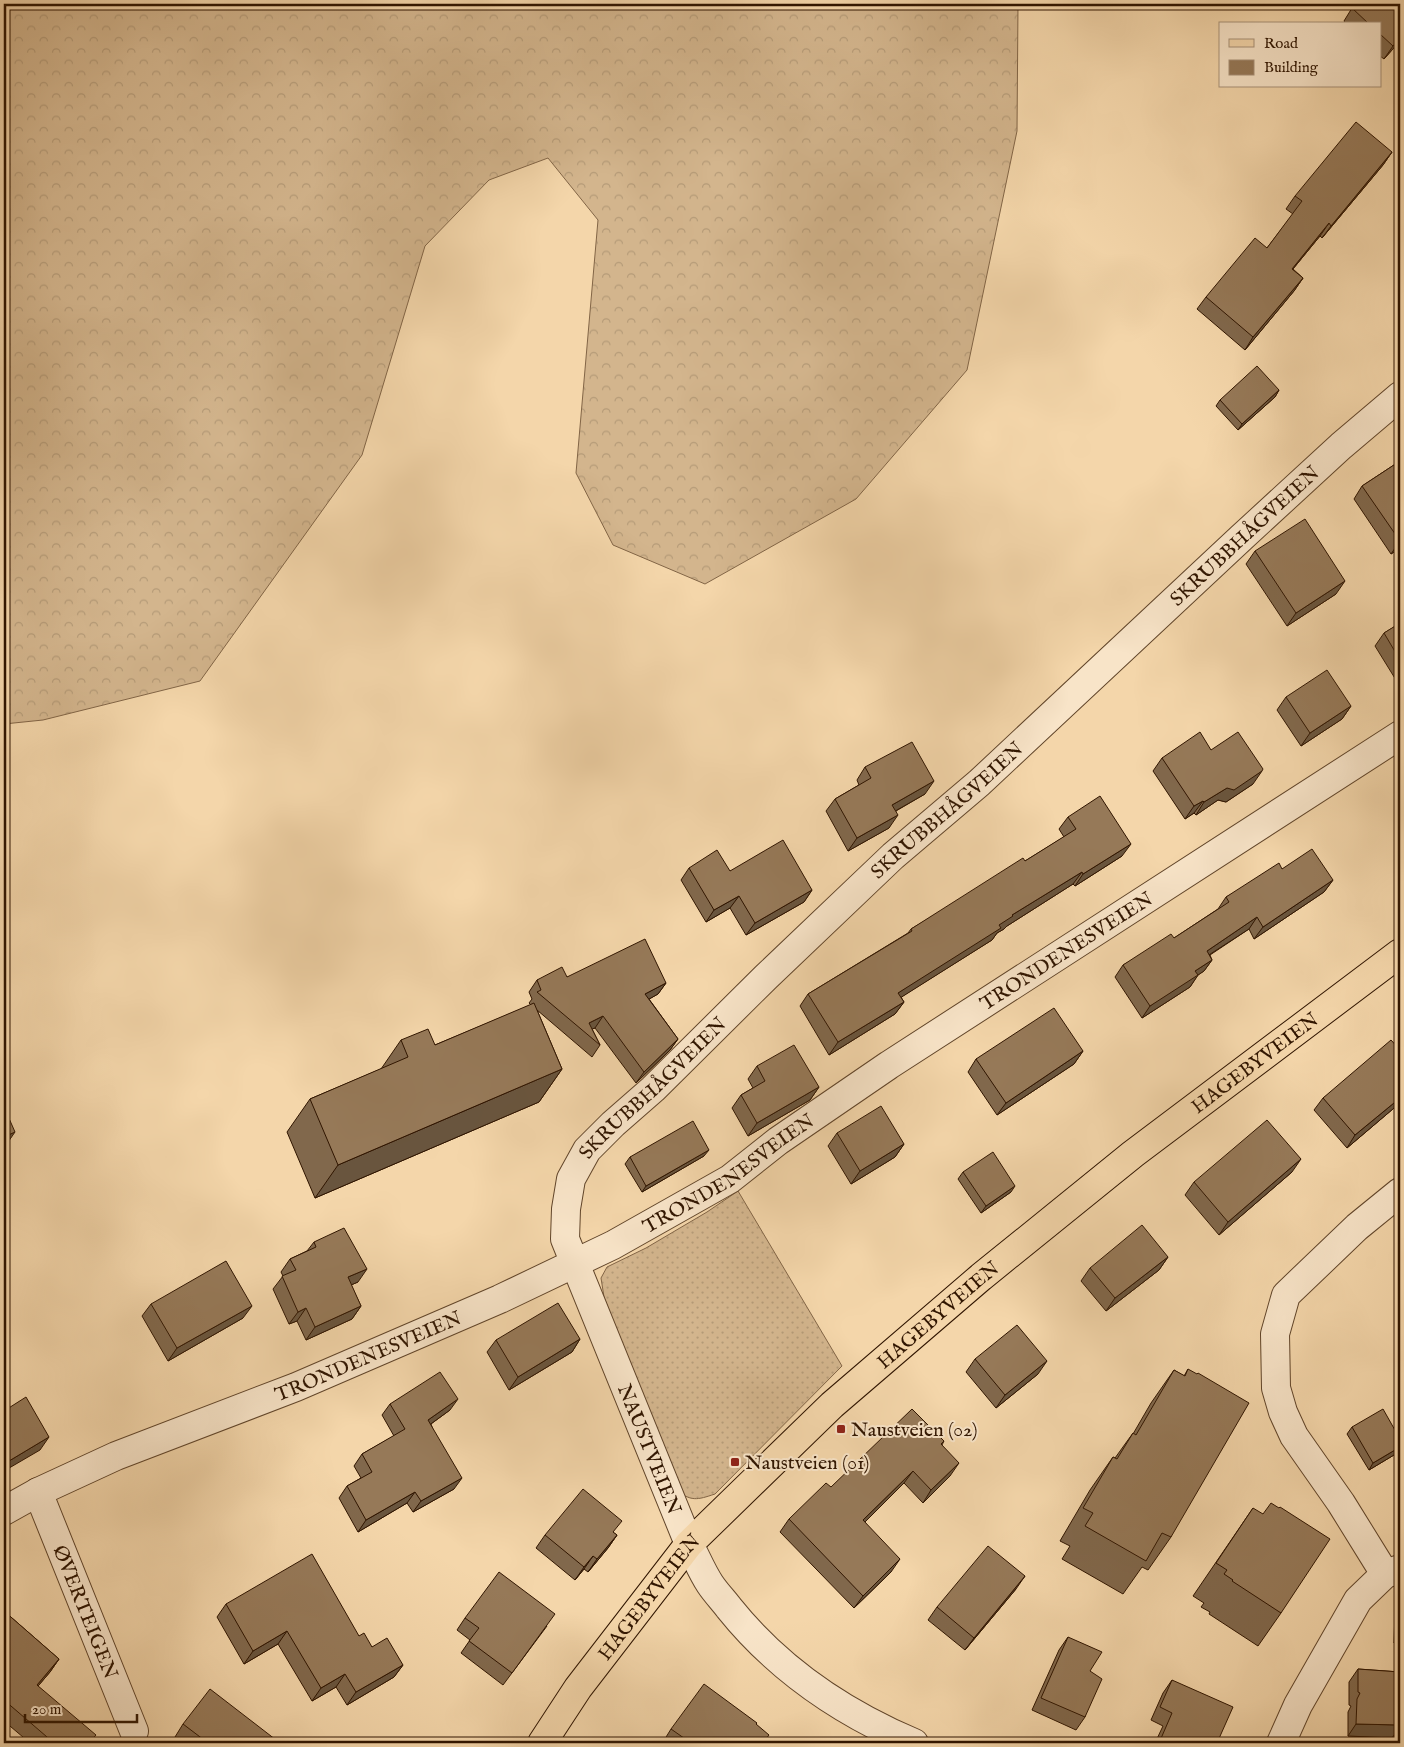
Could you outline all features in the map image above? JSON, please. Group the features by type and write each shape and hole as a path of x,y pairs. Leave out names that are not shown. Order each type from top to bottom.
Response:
{"main road":[{"name":"HAGEBYVEIEN","path":"542,1743 578,1688 689,1544 832,1404 981,1277 1133,1154 1400,953"}],"street":[{"name":"SKRUBBHÅGVEIEN","path":"575,1264 565,1239 566,1209 571,1179 587,1150 893,856 979,783 1341,446 1400,396"},
{"name":"TRONDENESVEIEN","path":"4,1511 38,1492 116,1456 296,1387 500,1298 613,1245 730,1179 778,1141 889,1065 1400,735"},
{"path":"1280,1743 1298,1705 1358,1600 1393,1572 1294,1436 1283,1412 1276,1388 1276,1334 1286,1295 1357,1227 1400,1192"},
{"name":"NAUSTVEIEN","path":"575,1264 689,1544 710,1584 745,1628 782,1664 816,1691 891,1734 914,1743"},
{"name":"ØVERTEIGEN","path":"38,1492 134,1731"}],"green space":[{"path":"4,4 1018,4 1017,131 967,370 856,499 705,584 613,545 576,473 598,220 548,158 489,180 425,246 362,455 200,681 43,720 4,724"},
{"path":"738,1191 842,1366 715,1494 694,1499 685,1496 675,1489 604,1297 601,1278 607,1267 646,1248 707,1212"}],"building":[{"path":"1357,4 1400,4 1400,38 1393,46 1382,36 1382,22 1367,22 1352,8"},
{"path":"1356,122 1392,152 1331,226 1329,223 1292,269 1303,278 1253,337 1206,297 1255,238 1267,248 1302,201 1295,196"},
{"path":"1257,366 1279,390 1242,424 1220,400"},
{"path":"1400,461 1400,541 1362,486"},
{"path":"1305,519 1345,581 1296,613 1255,551"},
{"path":"1400,623 1400,660 1384,633"},
{"path":"1327,670 1351,706 1310,733 1286,697"},
{"path":"1200,732 1211,750 1238,732 1263,769 1234,790 1227,788 1194,806 1162,758"},
{"path":"912,742 934,781 892,805 898,815 857,838 835,799 871,778 865,767"},
{"path":"1100,796 1131,844 1012,915 999,925 1001,928 898,993 904,1002 838,1042 808,994 912,931 911,929 1023,858 1025,861 1076,829 1068,817"},
{"path":"783,840 812,890 755,923 739,896 714,910 689,868 717,850 730,871"},
{"path":"1312,849 1333,880 1263,927 1257,917 1207,951 1212,960 1195,971 1198,975 1150,1006 1123,965 1171,934 1174,938 1229,902 1226,897 1279,863 1282,869"},
{"path":"645,939 666,983 645,994 678,1039 644,1072 603,1016 589,1023 600,1045 537,992 541,990 537,980 562,967 567,977"},
{"path":"534,1003 562,1069 338,1165 310,1099 408,1057 401,1040 428,1029 435,1045"},
{"path":"1054,1008 1083,1051 1006,1103 976,1059"},
{"path":"1391,1040 1400,1050 1400,1098 1355,1135 1323,1098"},
{"path":"794,1045 819,1087 757,1123 741,1095 765,1081 757,1066"},
{"path":"881,1106 904,1144 860,1171 837,1133"},
{"path":"4,1107 15,1132 4,1137"},
{"path":"1267,1120 1301,1159 1228,1222 1194,1182"},
{"path":"693,1121 709,1150 646,1186 630,1157"},
{"path":"993,1152 1015,1186 986,1206 963,1172"},
{"path":"1142,1225 1168,1257 1115,1298 1090,1268"},
{"path":"344,1228 367,1269 348,1277 361,1306 315,1327 306,1308 298,1312 282,1276 296,1270 290,1259 316,1247 314,1242"},
{"path":"226,1261 252,1306 177,1348 151,1304"},
{"path":"558,1303 580,1339 518,1377 496,1340"},
{"path":"1017,1325 1047,1361 1005,1395 975,1359"},
{"path":"1188,1369 1249,1403 1171,1537 1162,1533 1146,1561 1085,1526 1093,1513 1083,1508 1113,1457 1117,1459 1133,1433 1136,1435 1174,1370 1185,1376"},
{"path":"440,1372 458,1399 428,1420 462,1478 421,1501 415,1492 366,1520 347,1486 372,1472 362,1454 405,1429 390,1404"},
{"path":"26,1397 49,1437 4,1464 4,1411"},
{"path":"912,1409 944,1441 941,1444 959,1463 931,1490 913,1471 863,1520 900,1559 863,1596 789,1519 826,1483 831,1487"},
{"path":"1383,1409 1400,1439 1400,1447 1373,1463 1352,1427"},
{"path":"583,1489 622,1521 613,1532 617,1535 597,1559 593,1556 584,1567 545,1535"},
{"path":"1271,1503 1330,1539 1281,1613 1232,1581 1224,1574 1227,1570 1216,1563 1253,1508 1263,1514"},
{"path":"988,1546 1025,1576 974,1638 937,1607"},
{"path":"312,1554 359,1636 364,1633 372,1647 387,1638 403,1665 356,1692 345,1674 321,1688 287,1631 253,1651 226,1604"},
{"path":"499,1572 555,1614 512,1673 469,1641 479,1628 465,1618"},
{"path":"1400,1604 1400,1637 1398,1637"},
{"path":"4,1611 59,1659 37,1685 96,1735 89,1743 54,1743 4,1700"},
{"path":"1068,1637 1102,1652 1090,1671 1102,1679 1085,1717 1041,1698"},
{"path":"1358,1669 1400,1672 1400,1725 1356,1724 1357,1699 1360,1693 1358,1692"},
{"path":"1172,1680 1233,1707 1217,1743 1159,1743 1172,1713 1160,1707"},
{"path":"704,1684 757,1723 769,1735 763,1743 691,1743 671,1729"},
{"path":"210,1689 280,1743 208,1743 183,1724"}],"place":[{"name":"Naustveien (02)","path":"841,1429"},
{"name":"Naustveien (01)","path":"735,1462"}]}
